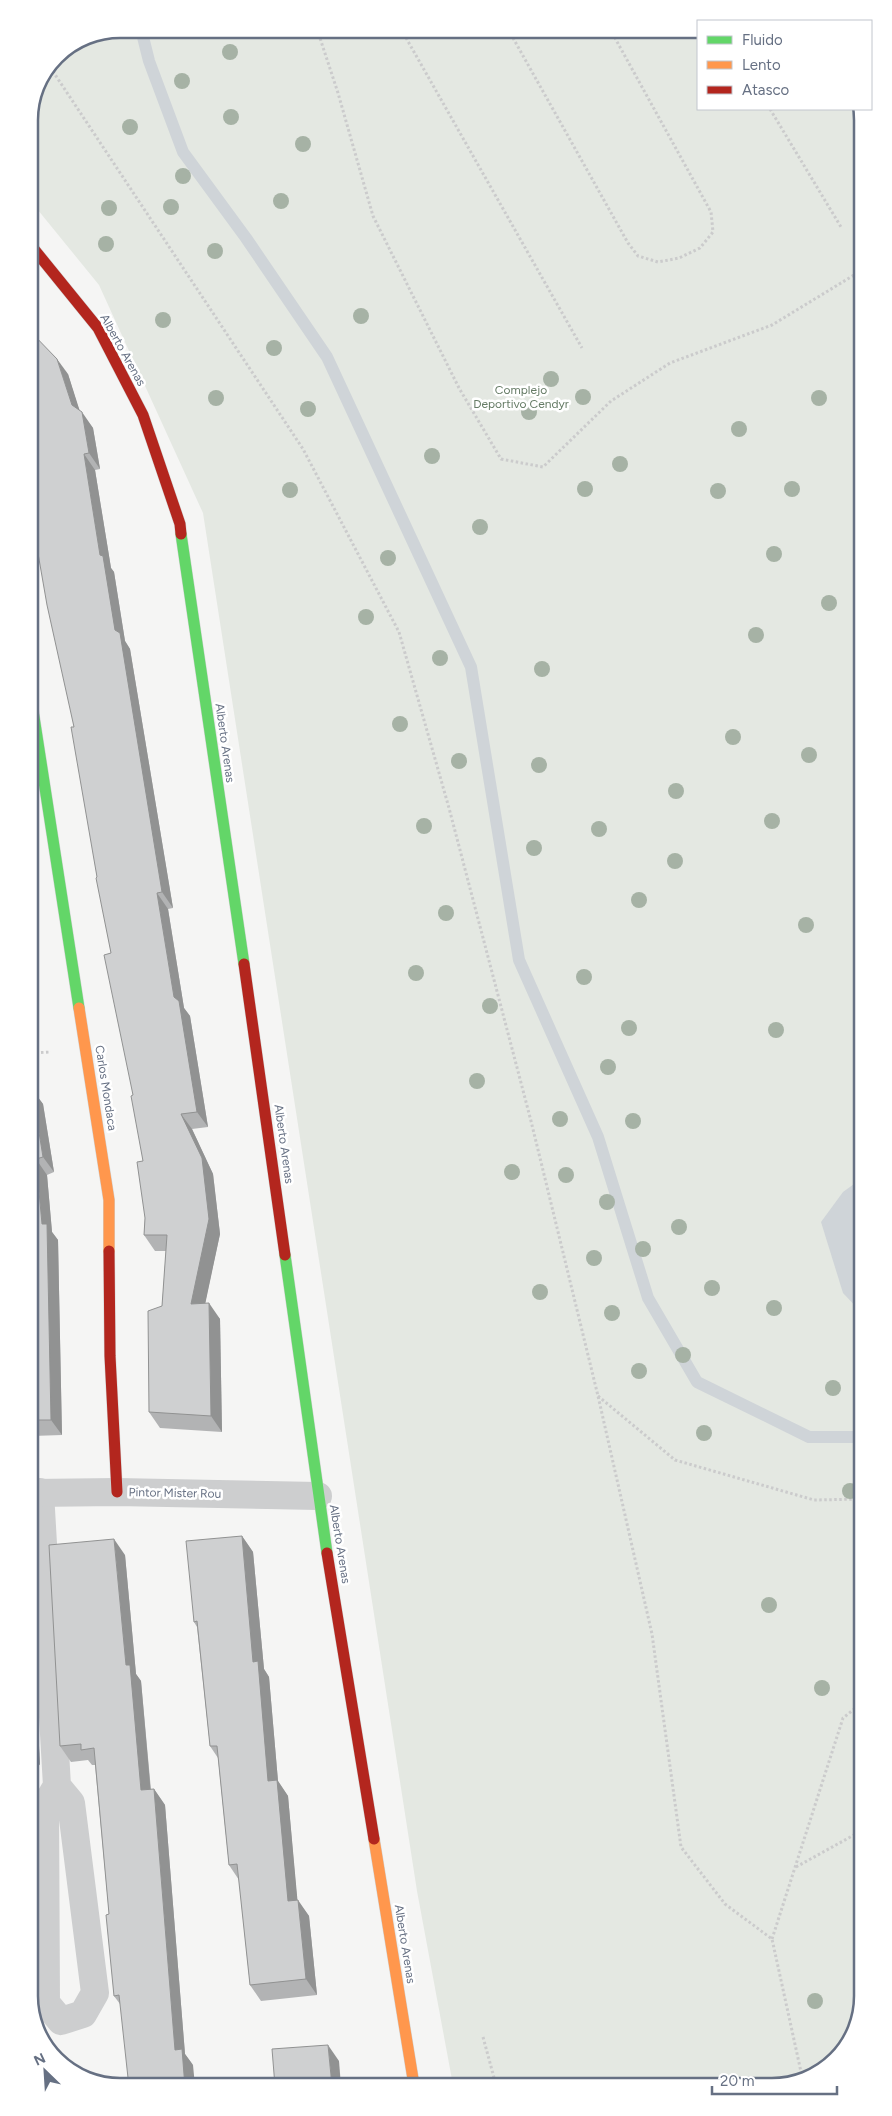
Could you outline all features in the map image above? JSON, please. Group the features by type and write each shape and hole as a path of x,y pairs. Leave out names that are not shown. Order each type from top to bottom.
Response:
{"street":[{"name":"Alberto Arenas","path":"38,254 98,328 143,415 180,524 268,1127 318,1496 413,2078"},
{"name":"Carlos Mondaca","path":"38,743 109,1200 110,1356 117,1492"},
{"name":"Pintor Mister Rou","path":"38,1492 318,1496"},
{"path":"38,1519 58,1786 71,1803 94,1993 83,2014 61,2021 46,2003 45,1806 58,1786"}],"path":[{"path":"320,38 373,216 460,388 501,459 543,467 612,401 670,363 772,325 854,275"},
{"path":"407,38 582,348"},
{"path":"513,38 628,243 638,256 658,262 679,258 700,248 713,232 711,212 615,38"},
{"path":"53,71 303,449 399,632 449,808 531,1121 598,1396 652,1634 681,1847 726,1904 772,1938"},
{"path":"771,110 841,227"},
{"path":"598,1396 674,1460 814,1500 854,1499"},
{"path":"800,2073 772,1938 843,1718 854,1709"},
{"path":"795,1867 854,1835"},
{"path":"483,2037 494,2078"}],"green space":[{"name":"Complejo Deportivo Cendyr","path":"697,38 697,110 854,110 854,1997 850,2023 838,2047 818,2065 799,2074 783,2078 452,2078 417,1891 203,513 99,285 38,210 38,114 40,98 44,88 51,74 61,61 74,51 103,39"}],"shaded area":[{"path":"854,1184 854,1305 843,1293 821,1222 843,1192"}],"building":[{"path":"38,339 57,359 72,405 82,412 89,453 84,454 100,555 103,556 115,630 120,633 162,892 157,893 174,997 179,1001 197,1112 181,1114 202,1158 209,1219 191,1304 209,1303 211,1416 149,1412 148,1311 162,1306 167,1235 144,1235 145,1218 137,1162 143,1161 131,1096 133,1095 104,955 111,953 96,878 71,727 74,727 47,605 38,553"},
{"path":"38,1126 43,1157 38,1158"},
{"path":"38,1181 42,1224 47,1224 51,1420 38,1420"},
{"path":"242,1536 253,1662 258,1661 268,1781 277,1780 288,1901 298,1900 306,1979 250,1985 237,1864 229,1865 217,1746 210,1746 197,1621 194,1622 186,1541"},
{"path":"114,1539 126,1665 130,1665 141,1790 154,1789 175,2050 182,2049 184,2078 128,2078 119,1995 114,1996 106,1915 109,1914 94,1748 81,1750 81,1744 60,1746 49,1545"},
{"path":"328,2045 331,2078 274,2078 272,2049"}],"waterway":[{"path":"143,38 149,61 183,152 246,238 327,357 471,667 519,960 598,1137 648,1298 697,1382 809,1437 854,1437"}],"traffic: fast":[{"path":"181,534 244,964"},
{"path":"38,743 79,1008"},
{"path":"285,1255 327,1553"}],"traffic: slow":[{"path":"79,1008 109,1200 109,1251"},
{"path":"374,1839 413,2078"}],"traffic: jam":[{"path":"38,254 98,328 143,415 180,524 181,534"},
{"path":"244,964 285,1255"},
{"path":"109,1251 110,1356 117,1492"},
{"path":"327,1553 374,1839"}]}
